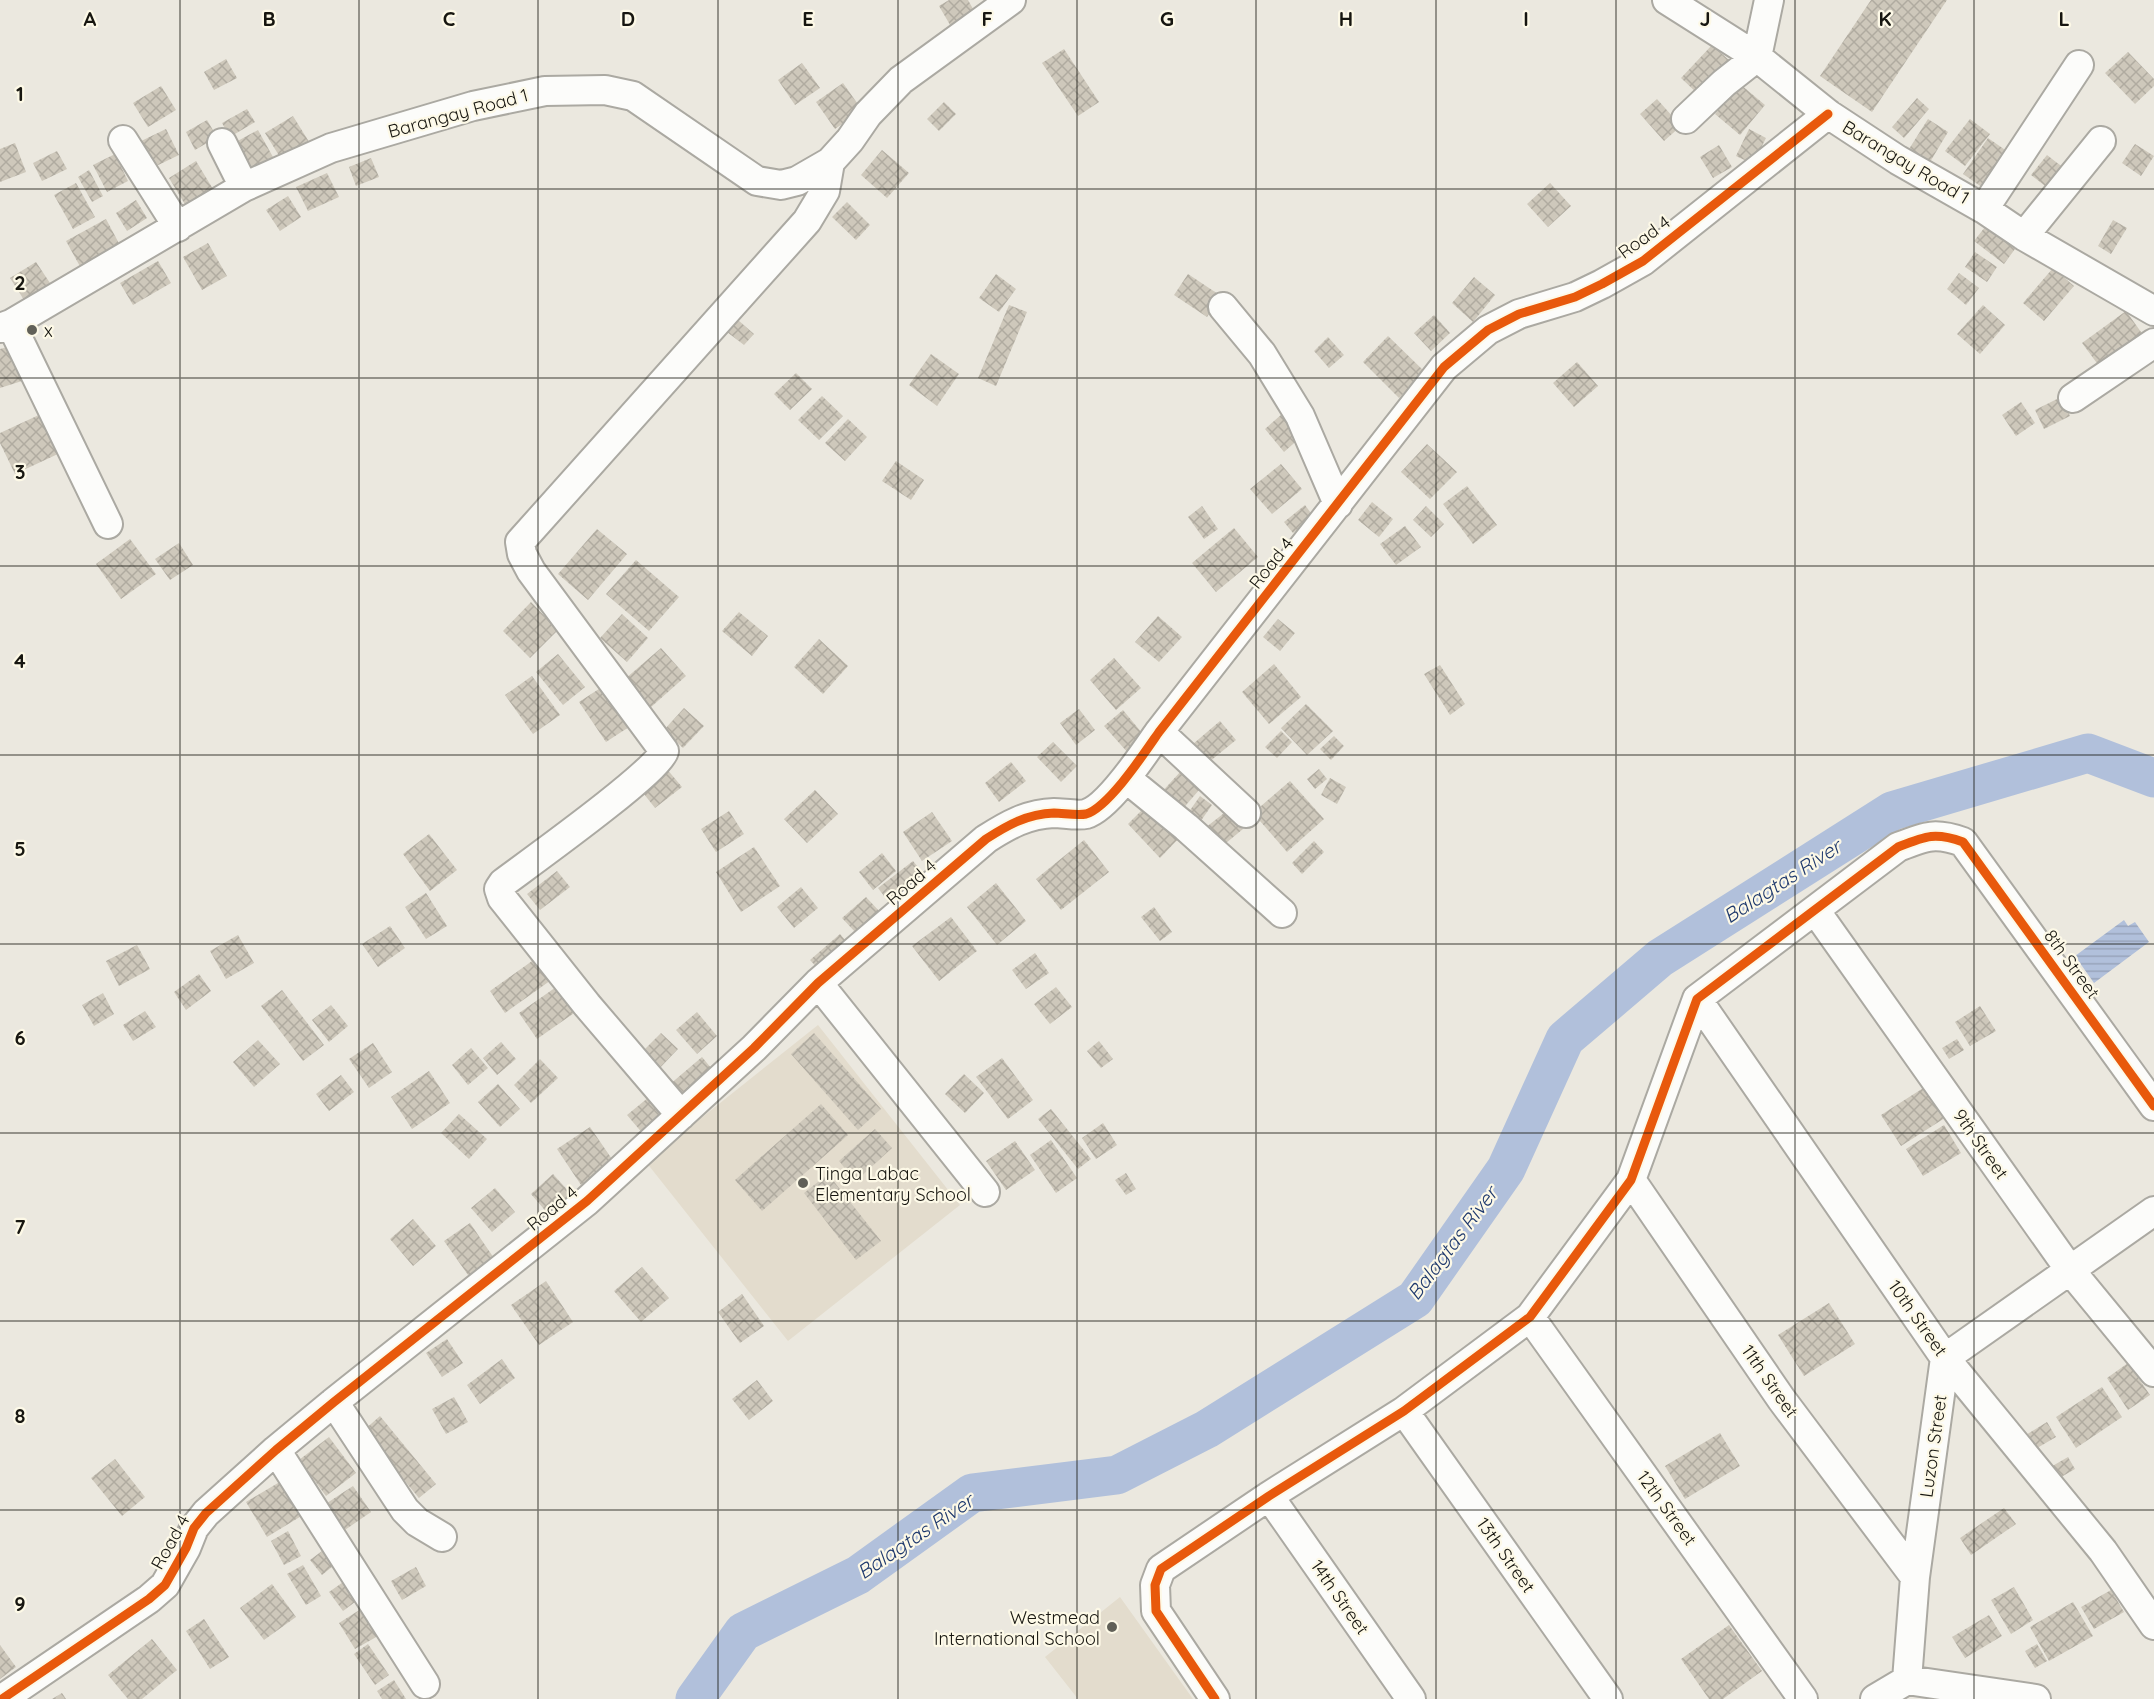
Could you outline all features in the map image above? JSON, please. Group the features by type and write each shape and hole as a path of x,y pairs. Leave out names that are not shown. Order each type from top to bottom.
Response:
{"street":[{"name":"Barangay Road 1","path":"5,326 244,187 331,148 473,105 545,91 605,90 633,96 757,181 781,185 797,181 830,162 850,140 868,114 901,80 1011,0"},
{"name":"Barangay Road 1","path":"1667,0 1757,57 1828,114 1899,160 2154,311"},
{"path":"1686,119 1724,83 1757,57 1769,0"},
{"path":"1984,209 2079,65"},
{"name":"Road 4","path":"2,1699 149,1599 165,1585 186,1548 194,1528 206,1513 333,1402 587,1202 754,1048 818,983 986,839 1016,820 1050,813 1086,814 1096,808 1127,779 1160,732 1444,367 1488,330 1519,314 1584,293 1643,261 1828,114"},
{"path":"123,140 178,227"},
{"path":"2024,236 2101,141"},
{"path":"222,143 244,187"},
{"path":"681,1115 587,1005 502,898 499,889 503,883 606,806 657,764 664,751 531,571 522,554 520,542 807,221 825,191 830,162"},
{"path":"1223,307 1262,354 1300,416 1338,504"},
{"path":"5,326 108,524"},
{"path":"2073,398 2154,343"},
{"path":"1160,732 1246,813"},
{"path":"1127,779 1186,827 1282,913"},
{"name":"8th Street","path":"1815,910 1898,847 1921,838 1942,835 1963,842 2154,1106"},
{"path":"1215,1699 1156,1611 1155,1585 1161,1569 1269,1496 1404,1411 1530,1317 1631,1180 1697,999 1815,910"},
{"name":"9th Street","path":"1815,910 2070,1270 2154,1372"},
{"path":"818,983 985,1192"},
{"name":"10th Street","path":"1697,999 1945,1358 2103,1551 2154,1625"},
{"name":"11th Street","path":"1631,1180 1782,1400 1915,1577"},
{"path":"1945,1358 2154,1211"},
{"name":"12th Street","path":"1530,1317 1803,1699"},
{"name":"Luzon Street","path":"1907,1680 1915,1577 1945,1358"},
{"path":"333,1402 405,1510 417,1522 442,1537"},
{"name":"13th Street","path":"1404,1411 1608,1699"},
{"path":"276,1450 426,1684"},
{"name":"14th Street","path":"1269,1496 1411,1699"},
{"path":"1875,1699 1907,1680 2036,1699"}],"shaded area":[{"name":"Tinga Labac Elementary School","path":"818,1025 960,1205 788,1341 646,1162"},
{"name":"Westmead International School","path":"1120,1597 1193,1699 1078,1699 1045,1657"}],"water":[{"path":"2124,920 2128,926 2135,922 2149,942 2094,983 2075,956"}],"building":[{"path":"949,0 968,0 977,16 953,30 939,6"},
{"path":"1871,0 1947,0 1872,112 1820,76"},
{"path":"1712,45 1730,61 1699,95 1681,78"},
{"path":"1064,49 1099,102 1078,116 1042,63"},
{"path":"2128,52 2154,79 2154,86 2135,104 2105,73"},
{"path":"226,59 237,78 214,90 204,72"},
{"path":"802,63 820,88 795,105 778,80"},
{"path":"843,83 862,110 835,129 816,102"},
{"path":"1740,84 1765,105 1740,135 1715,114"},
{"path":"161,86 176,110 148,127 133,103"},
{"path":"1917,98 1929,109 1904,138 1892,127"},
{"path":"1657,99 1681,126 1664,141 1640,114"},
{"path":"944,102 956,114 939,131 927,119"},
{"path":"247,109 255,122 230,137 222,123"},
{"path":"293,116 311,145 283,162 265,133"},
{"path":"1928,119 1948,132 1930,162 1909,149"},
{"path":"1970,119 1990,134 1965,166 1945,151"},
{"path":"207,120 217,137 195,150 186,132"},
{"path":"166,129 179,155 148,170 135,144"},
{"path":"1749,129 1766,138 1753,164 1736,156"},
{"path":"258,130 273,157 250,170 234,143"},
{"path":"1988,138 2011,154 1986,190 1963,174"},
{"path":"15,143 26,172 0,182 0,149"},
{"path":"2135,144 2154,156 2141,176 2122,163"},
{"path":"1719,145 1732,167 1713,178 1700,157"},
{"path":"882,150 909,173 887,198 861,175"},
{"path":"57,151 67,169 42,181 33,163"},
{"path":"115,154 128,181 107,192 93,165"},
{"path":"2047,155 2065,169 2049,189 2031,175"},
{"path":"371,158 379,177 356,186 349,167"},
{"path":"196,161 213,189 186,206 169,178"},
{"path":"89,170 103,196 92,202 78,177"},
{"path":"327,173 339,197 308,211 296,187"},
{"path":"76,183 95,217 73,229 54,195"},
{"path":"1550,183 1571,206 1548,227 1527,204"},
{"path":"288,196 301,217 280,231 266,210"},
{"path":"136,200 147,218 127,231 116,213"},
{"path":"847,202 870,225 856,240 832,217"},
{"path":"106,219 122,249 82,270 66,241"},
{"path":"2113,220 2127,228 2111,254 2098,246"},
{"path":"1985,227 2015,249 2004,264 1974,241"},
{"path":"208,243 227,276 202,290 183,257"},
{"path":"1975,252 1997,267 1987,282 1965,267"},
{"path":"158,261 171,283 133,305 120,283"},
{"path":"36,262 52,286 26,303 10,278"},
{"path":"2053,268 2074,286 2044,321 2023,303"},
{"path":"1959,273 1979,288 1966,305 1947,289"},
{"path":"996,274 1016,289 999,312 979,298"},
{"path":"1188,274 1221,296 1207,317 1174,295"},
{"path":"1474,277 1495,295 1473,322 1452,303"},
{"path":"1009,305 1027,312 996,386 978,378"},
{"path":"1983,305 2005,325 1980,354 1957,334"},
{"path":"2126,311 2146,339 2102,370 2082,343"},
{"path":"1434,315 1450,333 1431,351 1414,333"},
{"path":"738,320 754,334 744,345 727,332"},
{"path":"1388,336 1425,372 1399,398 1363,362"},
{"path":"1328,337 1344,355 1329,368 1314,351"},
{"path":"11,346 22,381 0,388 0,349"},
{"path":"931,354 959,374 937,406 909,385"},
{"path":"1577,362 1598,386 1574,407 1553,383"},
{"path":"796,373 812,389 790,410 774,394"},
{"path":"822,396 843,416 819,440 798,420"},
{"path":"2061,397 2070,416 2044,429 2035,410"},
{"path":"2021,402 2035,423 2016,436 2002,415"},
{"path":"41,414 60,453 15,474 0,443 0,433"},
{"path":"1282,414 1301,437 1284,452 1265,429"},
{"path":"848,419 867,437 845,461 825,443"},
{"path":"1427,444 1457,472 1430,499 1401,472"},
{"path":"896,461 924,480 911,500 882,481"},
{"path":"1281,464 1302,489 1272,514 1250,489"},
{"path":"1467,486 1497,525 1473,544 1443,504"},
{"path":"1372,502 1393,519 1379,537 1358,520"},
{"path":"1305,505 1313,516 1293,533 1284,522"},
{"path":"1202,506 1218,529 1204,539 1188,517"},
{"path":"1426,506 1444,524 1431,537 1413,520"},
{"path":"1405,526 1421,547 1396,565 1380,544"},
{"path":"1234,528 1258,557 1216,592 1192,563"},
{"path":"597,529 627,554 588,600 558,574"},
{"path":"130,539 156,574 121,599 96,564"},
{"path":"179,543 193,565 170,580 155,559"},
{"path":"636,560 679,597 649,631 606,594"},
{"path":"531,602 558,630 530,658 503,631"},
{"path":"739,612 768,636 752,656 722,631"},
{"path":"622,614 648,638 627,662 600,638"},
{"path":"1158,616 1182,637 1159,662 1135,642"},
{"path":"1278,619 1295,633 1280,651 1263,637"},
{"path":"819,639 848,666 823,694 794,667"},
{"path":"661,648 686,676 650,708 625,679"},
{"path":"558,654 585,687 563,705 536,672"},
{"path":"1114,658 1141,688 1116,710 1090,680"},
{"path":"1274,664 1301,697 1269,724 1242,692"},
{"path":"1440,665 1465,704 1450,715 1424,674"},
{"path":"532,676 560,715 533,734 505,695"},
{"path":"605,685 632,725 606,742 579,702"},
{"path":"1306,704 1333,731 1307,755 1281,728"},
{"path":"684,708 704,726 683,748 664,730"},
{"path":"1079,709 1095,730 1076,745 1060,723"},
{"path":"1123,710 1147,739 1129,754 1104,726"},
{"path":"1220,721 1236,740 1209,762 1193,744"},
{"path":"1281,731 1292,742 1277,758 1265,747"},
{"path":"1334,736 1344,746 1331,760 1320,749"},
{"path":"1053,742 1077,766 1061,782 1037,757"},
{"path":"1011,762 1026,781 999,802 985,783"},
{"path":"666,768 682,787 655,808 640,789"},
{"path":"1319,769 1327,779 1315,789 1307,779"},
{"path":"1181,771 1200,789 1179,813 1159,795"},
{"path":"1330,778 1346,787 1337,804 1321,795"},
{"path":"1290,781 1324,819 1287,852 1253,813"},
{"path":"815,790 838,814 807,843 784,819"},
{"path":"1200,796 1212,805 1198,825 1186,816"},
{"path":"1150,802 1182,835 1160,858 1128,824"},
{"path":"1228,810 1243,829 1220,848 1205,828"},
{"path":"729,811 744,834 716,852 701,829"},
{"path":"932,812 952,841 922,861 903,832"},
{"path":"429,834 457,870 430,891 403,854"},
{"path":"1084,840 1109,872 1061,910 1036,879"},
{"path":"1314,841 1324,852 1302,874 1292,863"},
{"path":"754,847 780,886 741,912 716,872"},
{"path":"882,853 896,871 873,890 859,872"},
{"path":"913,861 927,878 891,905 878,888"},
{"path":"557,871 570,887 540,910 527,894"},
{"path":"996,883 1026,921 997,945 967,907"},
{"path":"801,887 818,908 794,928 777,907"},
{"path":"426,893 447,926 426,939 405,907"},
{"path":"866,897 880,912 856,933 842,918"},
{"path":"1154,907 1172,932 1160,941 1141,917"},
{"path":"951,917 977,951 939,981 912,946"},
{"path":"390,926 405,948 378,967 362,944"},
{"path":"840,934 851,947 821,972 810,960"},
{"path":"238,935 254,963 226,979 210,951"},
{"path":"137,945 150,969 119,986 106,961"},
{"path":"1035,953 1049,973 1026,989 1012,970"},
{"path":"539,956 554,978 505,1013 490,991"},
{"path":"199,974 211,991 186,1010 174,992"},
{"path":"559,985 577,1011 537,1039 519,1013"},
{"path":"1056,987 1072,1007 1050,1024 1034,1004"},
{"path":"282,990 324,1045 303,1061 261,1006"},
{"path":"103,993 114,1014 94,1026 82,1005"},
{"path":"331,1005 348,1026 329,1042 312,1020"},
{"path":"1980,1006 1996,1031 1970,1046 1955,1022"},
{"path":"145,1011 156,1027 133,1041 123,1025"},
{"path":"697,1012 717,1036 697,1054 676,1030"},
{"path":"661,1033 678,1049 656,1072 639,1055"},
{"path":"814,1033 881,1109 858,1130 791,1054"},
{"path":"1957,1039 1964,1050 1949,1059 1942,1048"},
{"path":"258,1040 280,1064 254,1087 233,1062"},
{"path":"1099,1041 1113,1059 1101,1068 1087,1051"},
{"path":"501,1042 516,1059 497,1075 483,1058"},
{"path":"373,1043 392,1072 369,1088 349,1059"},
{"path":"471,1048 488,1068 468,1085 452,1065"},
{"path":"702,1057 716,1074 683,1101 669,1085"},
{"path":"1002,1058 1033,1100 1008,1119 976,1077"},
{"path":"540,1059 558,1078 531,1103 514,1085"},
{"path":"429,1071 450,1103 412,1129 391,1097"},
{"path":"964,1074 984,1093 965,1113 945,1094"},
{"path":"341,1075 354,1092 329,1111 316,1094"},
{"path":"498,1084 520,1109 500,1127 478,1102"},
{"path":"1928,1085 1948,1116 1901,1146 1881,1115"},
{"path":"649,1097 665,1117 644,1135 627,1115"},
{"path":"821,1104 848,1135 762,1211 735,1180"},
{"path":"1051,1109 1091,1159 1078,1169 1038,1119"},
{"path":"459,1114 487,1139 469,1159 441,1133"},
{"path":"1103,1123 1117,1145 1096,1159 1082,1138"},
{"path":"1944,1125 1961,1153 1923,1176 1906,1149"},
{"path":"590,1127 614,1162 581,1185 557,1149"},
{"path":"875,1129 892,1148 856,1181 839,1161"},
{"path":"1051,1140 1077,1178 1056,1193 1030,1155"},
{"path":"1015,1141 1035,1170 1006,1190 986,1161"},
{"path":"1126,1173 1136,1189 1126,1195 1115,1180"},
{"path":"553,1174 572,1195 549,1215 531,1194"},
{"path":"828,1174 881,1241 856,1260 804,1193"},
{"path":"495,1188 515,1212 492,1232 471,1208"},
{"path":"413,1219 436,1246 413,1266 390,1239"},
{"path":"470,1223 498,1264 473,1282 444,1241"},
{"path":"642,1267 669,1298 641,1322 614,1291"},
{"path":"546,1281 573,1322 539,1345 511,1305"},
{"path":"742,1294 764,1326 740,1343 718,1312"},
{"path":"1829,1303 1855,1344 1804,1376 1778,1335"},
{"path":"447,1339 463,1363 442,1377 426,1353"},
{"path":"502,1359 515,1378 480,1404 467,1385"},
{"path":"2128,1363 2150,1395 2128,1410 2107,1378"},
{"path":"757,1380 773,1401 749,1420 732,1399"},
{"path":"2102,1387 2122,1417 2076,1448 2056,1417"},
{"path":"454,1397 468,1422 446,1434 432,1409"},
{"path":"380,1416 436,1484 419,1498 363,1431"},
{"path":"2047,1422 2056,1437 2032,1451 2024,1436"},
{"path":"1720,1433 1740,1466 1685,1499 1665,1466"},
{"path":"329,1437 356,1473 326,1496 299,1460"},
{"path":"2068,1457 2075,1469 2056,1480 2049,1468"},
{"path":"115,1459 145,1497 122,1516 91,1478"},
{"path":"283,1480 303,1515 267,1537 246,1502"},
{"path":"353,1486 371,1512 342,1532 324,1505"},
{"path":"2004,1508 2016,1524 1971,1555 1960,1538"},
{"path":"288,1531 301,1556 284,1565 271,1541"},
{"path":"326,1548 338,1562 322,1575 310,1560"},
{"path":"303,1565 321,1596 306,1605 287,1574"},
{"path":"416,1567 426,1586 402,1600 391,1581"},
{"path":"346,1580 359,1599 343,1611 329,1592"},
{"path":"272,1584 296,1617 264,1640 240,1608"},
{"path":"2014,1587 2033,1620 2011,1634 1991,1600"},
{"path":"2111,1590 2124,1612 2094,1629 2081,1607"},
{"path":"2073,1602 2093,1636 2049,1661 2030,1627"},
{"path":"361,1609 378,1636 355,1649 339,1623"},
{"path":"1989,1615 2002,1636 1965,1658 1952,1637"},
{"path":"204,1619 229,1657 210,1669 186,1631"},
{"path":"1729,1625 1762,1671 1723,1699 1709,1699 1681,1659"},
{"path":"152,1639 177,1670 142,1699 128,1699 108,1675"},
{"path":"368,1644 389,1675 375,1685 354,1654"},
{"path":"2037,1644 2047,1661 2035,1668 2025,1651"},
{"path":"0,1645 16,1667 0,1679"},
{"path":"394,1680 406,1699 382,1699 377,1691"},
{"path":"62,1693 66,1699 52,1699"}],"waterway":[{"name":"Balagtas River","path":"695,1699 743,1632 858,1575 972,1493 1117,1475 1207,1429 1415,1299 1506,1169 1565,1039 1660,958 1892,811 2088,753 2154,778"}],"cycle path":[{"path":"2,1699 149,1599 165,1585 186,1548 194,1528 206,1513 334,1402 587,1201 754,1048 818,983 986,839 1026,818 1054,813 1086,814 1105,801 1126,778 1159,732 1444,367 1488,330 1519,314 1575,297 1643,261 1828,114"},
{"path":"1215,1699 1156,1611 1155,1585 1161,1569 1269,1496 1404,1411 1530,1317 1631,1180 1697,999 1898,847 1916,840 1938,836 1963,842 2154,1106"}],"place":[{"name":"x","path":"32,330"},
{"name":"Tinga Labac Elementary School","path":"803,1183"},
{"name":"Westmead International School","path":"1112,1627"}]}
